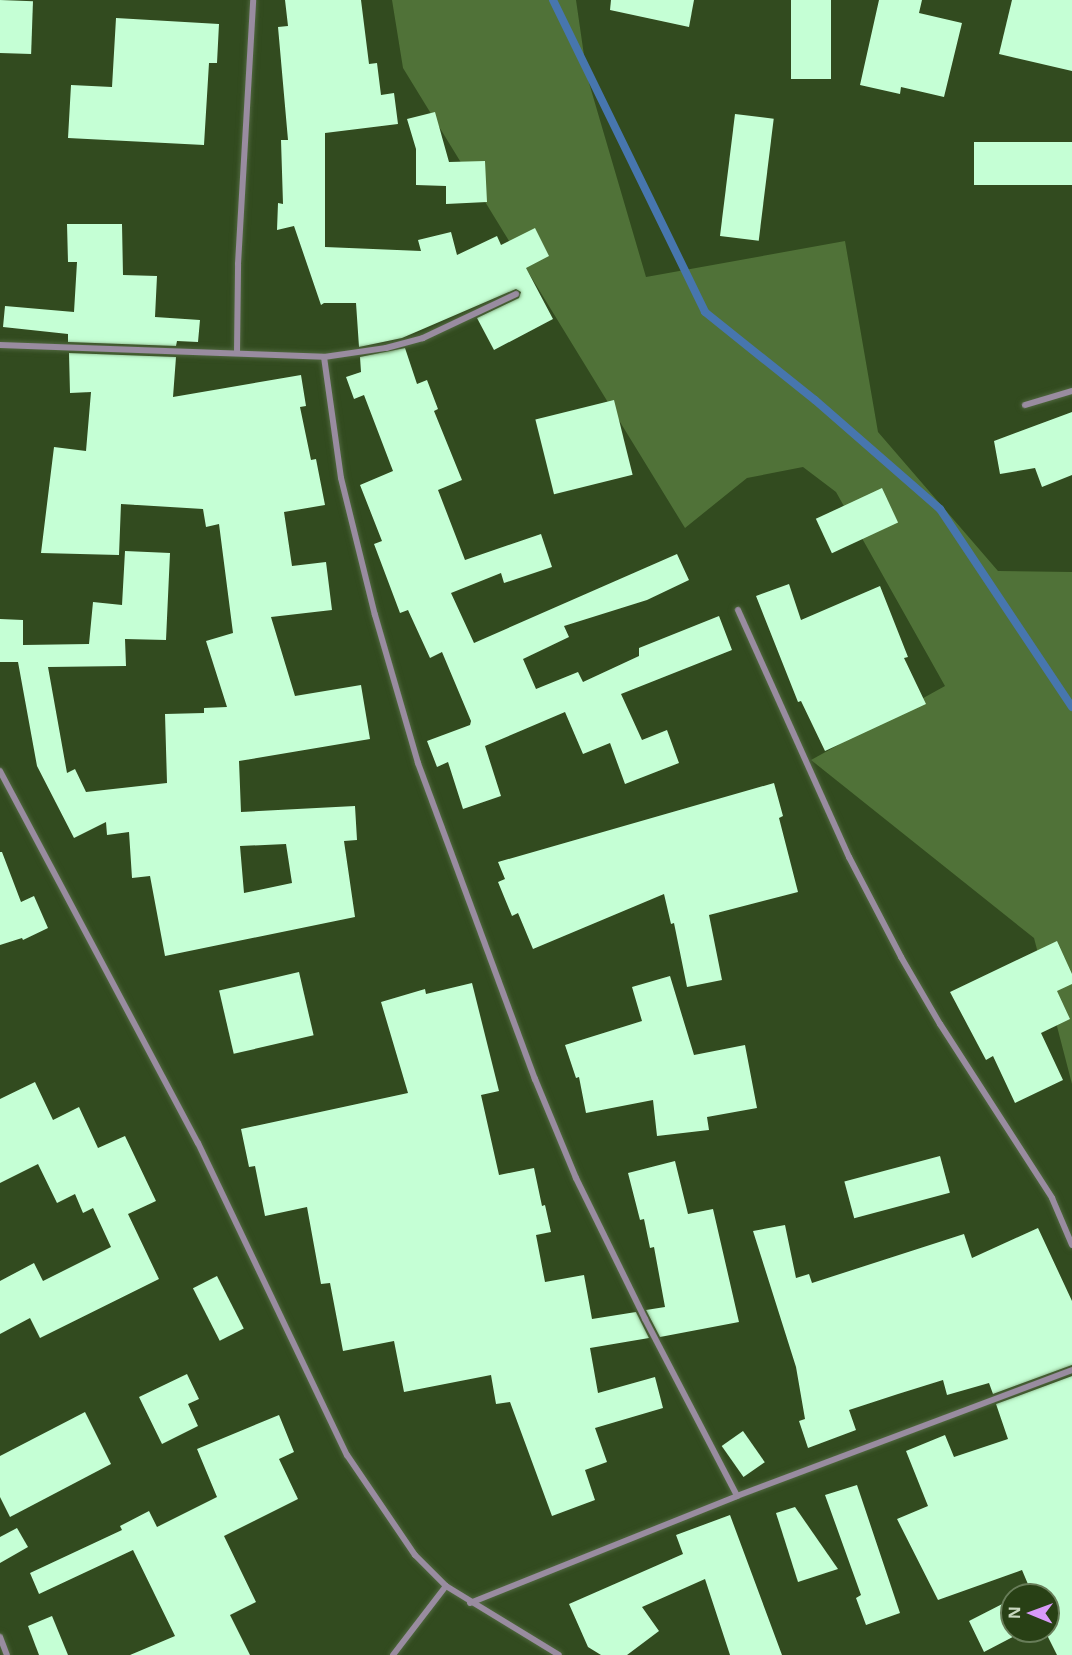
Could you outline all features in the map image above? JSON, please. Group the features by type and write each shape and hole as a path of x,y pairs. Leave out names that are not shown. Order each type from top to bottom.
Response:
{"street":[{"path":"237,352 238,264 253,0"},
{"path":"0,345 324,357 386,348 423,338 516,294"},
{"path":"324,357 341,478 375,615 418,763 535,1079 576,1178 737,1496"},
{"path":"1025,405 1072,391"},
{"path":"738,610 849,857 901,957 939,1024 1052,1198 1072,1245"},
{"path":"0,771 198,1143 347,1455 415,1555 446,1586 470,1604 559,1655"},
{"path":"470,1604 737,1496 1072,1370"},
{"path":"393,1655 446,1586"},
{"path":"0,1637 7,1655"}],"green space":[{"path":"392,0 576,0 587,76 646,277 845,241 878,432 998,571 1072,572 1072,1084 1034,938 811,760 945,686 836,492 803,467 747,478 685,528 403,68"}],"building":[{"path":"0,0 33,1 31,54 0,53"},
{"path":"285,0 361,0 369,64 377,63 381,95 394,93 398,124 325,133 325,247 421,251 418,240 451,232 457,255 497,236 501,245 535,228 549,256 526,268 553,319 494,350 477,318 519,298 521,292 516,289 402,338 359,347 356,303 324,303 321,305 294,226 277,230 278,203 283,204 281,140 288,140 278,27 288,26"},
{"path":"611,0 694,0 689,27 610,10"},
{"path":"791,0 831,0 831,79 791,79"},
{"path":"879,0 922,0 919,13 962,23 944,97 901,87 900,94 860,85"},
{"path":"1012,0 1072,0 1072,71 999,54"},
{"path":"116,18 219,24 217,63 209,63 204,145 68,138 71,85 112,87"},
{"path":"435,112 449,162 485,161 487,202 446,204 446,186 416,185 416,149 407,119"},
{"path":"735,114 774,119 759,241 720,236"},
{"path":"974,142 1072,142 1072,185 974,185"},
{"path":"67,224 122,224 123,275 157,276 155,317 200,320 198,342 177,341 176,346 68,342 68,334 3,327 5,306 74,312 77,262 68,262"},
{"path":"405,348 417,384 427,380 438,409 434,411 462,480 438,490 465,560 541,534 552,567 504,583 501,573 451,593 474,643 677,554 689,580 647,600 564,626 569,637 523,659 536,689 578,672 583,682 639,656 639,648 719,616 732,650 621,694 642,740 667,730 679,763 625,784 610,743 583,754 565,712 485,746 501,796 463,809 448,762 437,767 427,741 470,725 471,721 442,652 430,658 408,610 400,613 374,544 382,541 360,485 393,471 364,395 354,399 346,377 361,372 360,357"},
{"path":"69,353 176,357 173,397 301,375 306,406 300,407 311,460 316,459 325,505 284,512 292,566 326,562 332,610 271,617 295,696 361,685 370,739 239,761 241,812 355,806 357,840 344,841 355,917 165,956 150,876 132,878 129,832 107,835 106,822 74,838 37,766 18,662 0,662 0,619 23,620 23,645 89,644 93,602 122,605 125,551 170,553 166,640 125,639 126,666 48,667 67,773 75,769 86,792 167,783 165,714 204,713 204,708 227,707 206,641 233,633 219,524 206,527 203,509 121,504 119,555 41,553 54,447 86,451 91,392 70,393","holes":["286,844 292,883 244,893 240,846"]},
{"path":"614,400 633,475 554,494 535,420"},
{"path":"1072,412 1072,475 1042,487 1035,468 1000,474 994,441"},
{"path":"882,488 898,522 832,553 816,519"},
{"path":"789,584 801,620 880,586 908,657 904,658 926,704 825,751 801,701 798,702 756,596"},
{"path":"774,783 783,816 779,818 798,892 709,915 722,980 687,987 674,923 671,924 664,894 533,949 518,913 512,916 498,882 505,879 498,862"},
{"path":"0,852 2,852 21,902 34,896 48,928 23,940 22,938 0,945"},
{"path":"1057,941 1072,974 1072,984 1057,991 1070,1019 1041,1033 1063,1080 1015,1103 993,1056 986,1060 950,992"},
{"path":"299,972 314,1035 234,1054 219,990"},
{"path":"670,976 694,1055 745,1045 757,1108 707,1117 709,1130 657,1136 653,1100 586,1113 579,1077 576,1078 565,1045 642,1021 632,987"},
{"path":"472,983 499,1091 481,1095 499,1175 534,1168 542,1206 545,1205 551,1232 536,1235 545,1282 584,1275 592,1319 636,1312 649,1338 590,1348 598,1393 655,1377 663,1408 595,1428 607,1462 585,1470 595,1500 552,1516 510,1402 496,1404 491,1375 404,1392 394,1341 343,1351 330,1283 321,1284 307,1207 265,1216 255,1166 249,1167 241,1129 408,1093 381,1002 425,989 426,994"},
{"path":"35,1082 53,1120 79,1107 98,1148 125,1136 156,1201 128,1214 159,1279 40,1338 30,1318 0,1334 0,1281 34,1263 43,1281 111,1247 93,1208 83,1213 75,1194 57,1203 38,1164 0,1183 0,1099"},
{"path":"940,1156 950,1193 854,1218 844,1182"},
{"path":"675,1161 688,1214 713,1209 739,1322 660,1337 646,1310 665,1307 654,1247 650,1248 644,1219 640,1220 628,1173"},
{"path":"785,1225 796,1278 809,1274 812,1283 964,1234 972,1258 1038,1228 1072,1301 1072,1365 993,1394 989,1383 947,1395 943,1380 898,1394 849,1410 856,1430 808,1448 799,1421 805,1419 796,1367 753,1231"},
{"path":"217,1276 244,1329 220,1341 193,1288"},
{"path":"187,1374 199,1399 188,1404 198,1426 162,1444 139,1397"},
{"path":"1072,1376 1072,1655 1057,1655 1051,1643 1060,1643 1060,1583 1027,1583 1022,1570 938,1600 897,1519 928,1506 906,1451 945,1435 954,1457 1008,1439 996,1404"},
{"path":"85,1412 111,1464 10,1517 0,1497 0,1456"},
{"path":"279,1415 294,1452 279,1459 298,1499 224,1536 256,1602 230,1615 250,1655 130,1655 175,1636 133,1550 39,1594 30,1573 122,1530 120,1526 149,1511 157,1527 217,1497 197,1449"},
{"path":"743,1431 765,1462 743,1477 722,1446"},
{"path":"857,1485 900,1613 866,1625 856,1598 861,1595 825,1495"},
{"path":"795,1507 838,1569 798,1582 776,1513"},
{"path":"730,1515 782,1655 730,1655 705,1579 642,1607 659,1631 627,1655 601,1655 588,1647 569,1604 683,1554 676,1535"},
{"path":"17,1528 28,1547 0,1563 0,1537"},
{"path":"1000,1605 1001,1643 984,1652 969,1621"},
{"path":"52,1616 68,1655 39,1655 28,1626"}],"waterway":[{"path":"553,0 705,312 815,400 940,509 1072,707"}]}
